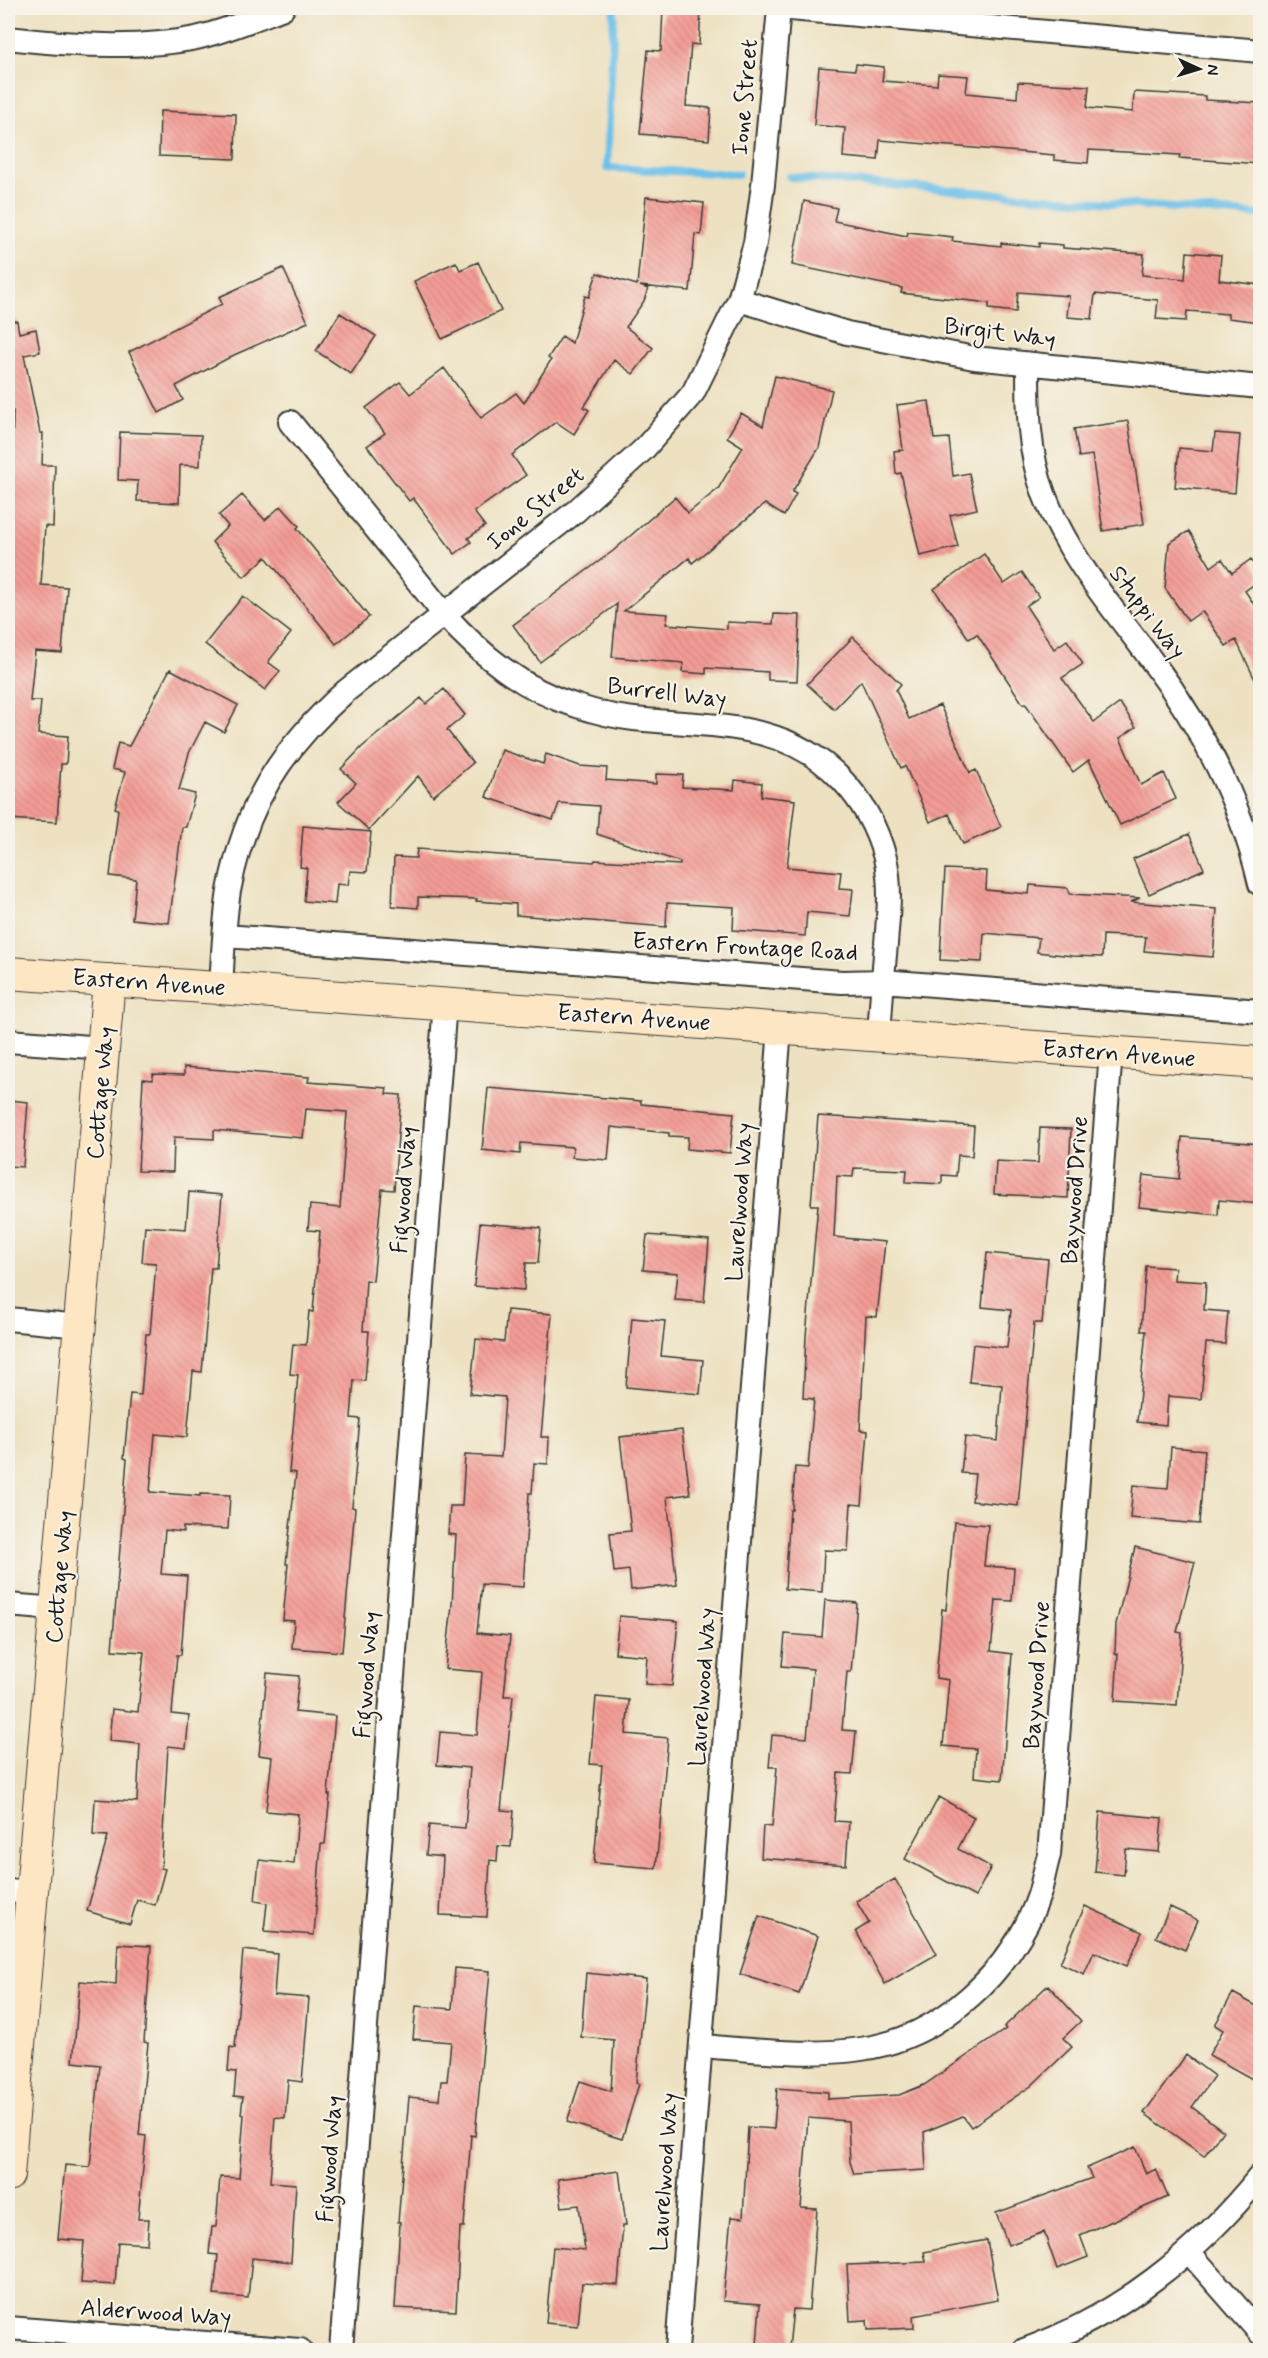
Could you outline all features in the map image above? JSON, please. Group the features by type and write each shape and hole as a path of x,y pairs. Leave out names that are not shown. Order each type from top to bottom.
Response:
{"main road":[{"name":"Eastern Avenue","path":"8,973 1260,1063"},
{"name":"Cottage Way","path":"8,2175 20,1892 56,1609 109,980"}],"street":[{"path":"8,38 42,42 126,44 194,38 283,8"},
{"path":"779,8 1260,51"},
{"name":"Ione Street","path":"221,987 229,893 244,830 262,790 285,753 313,720 338,698 576,511 644,449 693,393 739,300 755,243 763,185 779,8"},
{"name":"Birgit Way","path":"739,300 847,333 974,358 1260,387"},
{"name":"Stuppi Way","path":"1028,364 1029,429 1044,492 1060,532 1083,570 1154,663 1209,749 1235,801 1253,852 1260,884"},
{"name":"Burrell Way","path":"290,422 444,614 470,643 504,671 538,691 575,706 633,719 735,727 770,734 803,748 832,769 856,795 874,826 885,859 889,894 879,1035"},
{"name":"Eastern Frontage Road","path":"225,936 842,982 883,981 1260,1011"},
{"name":"Figwood Way","path":"341,2350 445,1003"},
{"name":"Laurelwood Way","path":"677,2350 780,1028"},
{"path":"8,1041 104,1048"},
{"name":"Baywood Drive","path":"701,2046 822,2053 863,2049 902,2038 939,2019 963,2002 1000,1966 1022,1932 1039,1895 1049,1855 1112,1052"},
{"path":"8,1319 80,1326"},
{"path":"8,1605 56,1609"},
{"path":"1024,2350 1090,2321 1140,2290 1189,2252 1236,2207 1260,2176"},
{"path":"1189,2252 1260,2333"},
{"name":"Alderwood Way","path":"8,2328 300,2350"}],"building":[{"path":"663,8 701,8 699,45 691,44 686,106 711,108 709,140 640,134 648,50 661,51"},
{"path":"856,64 884,67 882,81 937,85 938,74 968,76 966,93 1017,98 1018,82 1089,86 1087,108 1133,112 1134,92 1205,96 1205,100 1260,103 1260,164 1179,158 1180,155 1089,150 1088,163 1054,160 1054,155 880,140 878,160 843,157 845,128 814,125 819,67 855,70"},
{"path":"160,111 236,114 235,159 159,156"},
{"path":"646,197 704,203 701,235 695,234 690,291 640,286 648,289 644,301 626,327 653,348 633,374 614,360 584,407 589,410 574,434 556,422 512,455 526,475 474,512 485,526 468,538 471,542 455,554 413,498 409,501 367,446 385,433 366,408 400,382 410,394 444,368 481,418 516,393 524,403 551,360 548,358 562,336 572,343 585,296 589,297 597,273 637,285"},
{"path":"804,201 837,208 834,221 907,236 908,232 953,237 952,241 1001,246 1001,243 1039,247 1039,243 1063,245 1063,248 1144,254 1142,275 1185,279 1187,252 1221,255 1219,280 1260,285 1260,322 1228,318 1228,314 1187,311 1186,321 1156,319 1158,300 1095,294 1092,319 1067,317 1069,296 1018,292 1016,312 989,309 989,303 901,293 902,288 792,265"},
{"path":"456,262 460,270 478,262 501,311 442,339 414,281"},
{"path":"283,268 308,322 234,355 176,386 183,400 159,413 129,352 222,304 219,297"},
{"path":"340,313 376,336 351,374 316,351"},
{"path":"8,321 17,321 19,333 36,329 40,352 24,355 40,433 43,433 42,465 55,465 53,527 45,526 41,585 67,587 62,653 35,651 30,701 41,701 38,734 68,736 66,764 61,764 57,822 8,819 8,491 11,491 13,411 8,413"},
{"path":"775,376 832,390 819,448 792,492 796,494 784,516 765,504 692,563 689,558 624,611 668,614 666,624 727,629 727,622 773,624 774,614 800,615 797,681 768,680 768,672 706,668 706,674 682,672 683,663 612,657 617,604 540,662 513,625 613,551 675,497 688,513 718,489 743,447 727,437 741,413 763,426"},
{"path":"929,401 934,439 949,438 953,476 969,473 977,509 950,515 958,547 920,556 901,473 896,474 894,451 903,450 897,405"},
{"path":"1128,421 1144,524 1103,531 1092,455 1079,457 1074,429"},
{"path":"120,432 201,435 200,466 180,465 179,503 137,501 138,481 118,480"},
{"path":"1215,433 1240,435 1235,493 1175,487 1179,448 1213,451"},
{"path":"242,495 265,520 281,506 369,617 336,644 266,557 244,577 212,542 228,526 219,515"},
{"path":"1189,531 1211,567 1222,559 1232,573 1251,559 1260,573 1260,580 1245,591 1260,613 1260,690 1236,640 1226,646 1202,611 1188,621 1165,588 1169,543"},
{"path":"984,554 1004,584 1022,572 1039,597 1026,606 1054,649 1067,640 1083,664 1062,678 1094,722 1120,703 1136,727 1120,738 1141,785 1164,773 1176,799 1120,825 1089,760 1073,772 1025,703 1023,704 977,634 969,639 934,589"},
{"path":"243,596 291,633 268,662 280,671 265,690 205,644"},
{"path":"853,637 901,684 896,690 909,719 940,705 970,773 976,770 1001,827 963,844 949,814 930,822 905,766 901,768 861,681 834,709 807,684"},
{"path":"170,669 238,705 224,732 205,722 189,753 179,790 195,794 186,827 182,827 169,923 132,919 136,879 110,876 118,809 115,808 125,772 112,769 118,743 129,746"},
{"path":"444,689 465,715 447,730 473,763 433,796 418,776 369,830 338,802 356,783 341,769 362,747 421,698 426,704"},
{"path":"502,750 543,764 546,754 580,766 607,768 606,780 656,784 656,774 683,775 682,787 734,790 735,780 762,783 761,796 795,800 787,867 841,872 839,888 853,889 850,916 807,912 805,936 733,930 734,907 667,903 666,927 516,915 516,904 476,901 477,899 418,897 418,908 392,906 394,857 416,858 417,849 594,862 595,860 680,865 680,862 597,834 599,806 559,803 553,820 486,797"},
{"path":"303,826 371,832 367,872 350,871 348,885 337,884 335,904 304,901 307,868 300,867"},
{"path":"1189,834 1204,869 1149,894 1133,859"},
{"path":"945,869 987,871 986,890 1029,894 1030,885 1068,888 1070,894 1140,898 1131,902 1217,909 1213,957 1144,951 1146,937 1103,935 1102,957 1073,956 1037,952 1039,938 984,933 982,962 940,960"},
{"path":"184,1067 309,1077 308,1082 387,1088 386,1094 401,1095 394,1190 382,1189 373,1281 366,1280 363,1331 369,1331 365,1381 354,1380 351,1418 360,1419 352,1507 355,1508 342,1652 292,1648 294,1621 283,1620 288,1564 286,1564 296,1473 289,1472 298,1375 290,1374 293,1344 306,1345 309,1311 313,1312 320,1231 308,1230 310,1205 340,1208 347,1112 306,1109 303,1138 214,1130 214,1139 174,1137 173,1172 138,1171 143,1079 153,1080 153,1074 184,1075"},
{"path":"488,1088 641,1101 641,1104 734,1113 730,1153 687,1149 688,1137 611,1127 608,1160 572,1157 573,1147 521,1143 520,1154 482,1150"},
{"path":"8,1100 28,1102 23,1167 8,1166"},
{"path":"818,1116 974,1126 972,1156 958,1155 956,1176 942,1175 942,1184 906,1182 907,1170 854,1168 853,1177 837,1176 834,1237 885,1242 877,1317 866,1316 860,1430 868,1431 862,1505 851,1504 848,1551 824,1550 822,1592 785,1589 795,1467 808,1468 814,1399 803,1398 806,1336 818,1205 811,1205"},
{"path":"1040,1128 1071,1129 1068,1198 994,1194 996,1161 1038,1163"},
{"path":"1182,1137 1260,1144 1260,1204 1219,1200 1218,1215 1139,1207 1143,1175 1179,1179"},
{"path":"189,1192 222,1195 216,1268 211,1268 202,1372 193,1371 187,1437 155,1434 150,1492 200,1496 200,1494 230,1495 228,1529 183,1527 183,1532 165,1530 161,1574 187,1576 181,1655 177,1655 172,1714 189,1716 186,1748 168,1746 161,1868 165,1869 155,1905 137,1900 130,1924 87,1911 108,1836 93,1835 95,1799 137,1802 140,1744 109,1741 112,1709 138,1712 144,1652 112,1650 127,1459 124,1458 130,1394 141,1395 146,1334 150,1334 156,1263 142,1262 145,1226 186,1229"},
{"path":"480,1223 541,1228 538,1263 526,1263 524,1290 474,1286"},
{"path":"647,1235 709,1240 704,1302 675,1300 678,1273 643,1270"},
{"path":"987,1253 1048,1259 1042,1323 1034,1323 1018,1506 972,1501 975,1474 961,1473 965,1437 998,1441 1002,1385 969,1382 973,1344 1007,1348 1011,1310 982,1307"},
{"path":"1146,1266 1175,1268 1174,1280 1206,1282 1204,1310 1228,1312 1225,1344 1206,1343 1201,1399 1168,1396 1166,1425 1137,1422 1146,1331 1141,1331"},
{"path":"507,1310 552,1314 541,1437 549,1437 548,1464 534,1463 532,1493 529,1493 523,1587 482,1584 477,1633 510,1636 504,1696 513,1696 501,1810 514,1811 511,1847 498,1846 497,1861 490,1860 487,1917 440,1915 443,1857 426,1855 429,1825 465,1828 470,1768 437,1765 440,1732 477,1735 482,1672 445,1669 456,1535 448,1534 450,1506 462,1506 465,1455 501,1457 505,1397 470,1394 476,1339 504,1342"},
{"path":"632,1318 665,1321 661,1356 703,1360 700,1394 626,1387"},
{"path":"682,1430 690,1494 667,1497 677,1585 631,1590 629,1570 614,1572 610,1533 631,1531 620,1437"},
{"path":"1171,1447 1205,1450 1199,1524 1130,1518 1133,1485 1168,1488"},
{"path":"954,1522 988,1525 984,1566 1014,1568 1012,1601 996,1600 991,1651 1012,1654 1002,1780 974,1777 976,1749 943,1746 949,1680 936,1678 942,1609 946,1610"},
{"path":"1135,1547 1195,1562 1177,1632 1182,1633 1177,1705 1115,1701 1118,1654 1115,1654 1116,1624"},
{"path":"825,1600 857,1603 851,1672 847,1672 842,1730 856,1731 852,1774 838,1773 834,1821 849,1822 846,1865 761,1858 763,1826 772,1827 777,1767 769,1767 772,1735 807,1738 813,1669 782,1666 785,1634 822,1637"},
{"path":"619,1616 678,1621 672,1686 645,1684 647,1656 615,1653"},
{"path":"267,1673 299,1676 295,1712 335,1716 328,1795 330,1795 325,1844 321,1844 314,1935 264,1931 267,1903 255,1901 259,1860 294,1864 298,1814 266,1811 272,1757 259,1755"},
{"path":"596,1697 629,1700 626,1734 668,1738 656,1868 594,1863 602,1765 590,1764"},
{"path":"939,1797 974,1817 958,1849 991,1867 975,1897 905,1859"},
{"path":"1100,1812 1162,1818 1159,1852 1126,1849 1124,1875 1095,1872"},
{"path":"895,1879 937,1954 885,1984 856,1931 869,1923 856,1901"},
{"path":"1085,1906 1142,1932 1127,1966 1094,1952 1084,1974 1060,1963"},
{"path":"1170,1907 1198,1920 1185,1950 1156,1937"},
{"path":"759,1916 818,1936 799,1994 740,1974"},
{"path":"118,1944 151,1946 144,2042 148,2043 139,2135 146,2136 138,2219 149,2219 147,2244 118,2242 115,2285 81,2283 84,2241 58,2239 65,2165 90,2167 100,2065 73,2062 80,1981 116,1984"},
{"path":"243,1950 277,1954 274,1995 309,1998 302,2082 288,2080 285,2118 275,2117 270,2182 296,2184 291,2262 252,2258 248,2298 214,2295 218,2255 209,2254 212,2227 216,2227 220,2177 239,2178 244,2115 241,2114 243,2097 234,2096 236,2072 228,2071 230,2047 235,2048"},
{"path":"455,1968 490,1971 475,2136 471,2135 464,2227 460,2227 456,2311 395,2308 400,2222 398,2222 409,2097 439,2100 441,2081 447,2081 451,2042 413,2039 416,2006 452,2009"},
{"path":"586,1973 646,1979 636,2083 639,2084 622,2139 567,2122 580,2081 611,2091 614,2040 581,2037"},
{"path":"1048,1985 1081,2021 1063,2038 1072,2047 1031,2086 971,2127 963,2116 924,2132 926,2170 854,2174 850,2162 848,2121 808,2118 801,2208 817,2209 809,2310 793,2309 789,2348 757,2345 760,2304 723,2301 731,2217 743,2218 748,2127 774,2129 777,2088 828,2092 828,2099 899,2095 924,2085 1006,2029 1004,2027"},
{"path":"1233,1993 1260,2008 1260,2069 1254,2080 1209,2055 1223,2030 1215,2025"},
{"path":"1186,2055 1214,2076 1192,2107 1223,2131 1204,2156 1144,2113"},
{"path":"1135,2147 1146,2174 1156,2169 1168,2197 1080,2235 1088,2257 1057,2269 1044,2232 1008,2245 996,2213 1092,2178 1087,2168"},
{"path":"619,2171 626,2225 623,2225 618,2285 582,2283 578,2326 546,2323 553,2247 585,2250 579,2205 562,2207 558,2179"},
{"path":"987,2240 998,2300 913,2316 914,2328 868,2330 867,2320 850,2321 847,2265 926,2262 924,2252"}],"waterway":[{"path":"614,8 607,168 738,174"},
{"path":"790,177 1260,215"}]}
